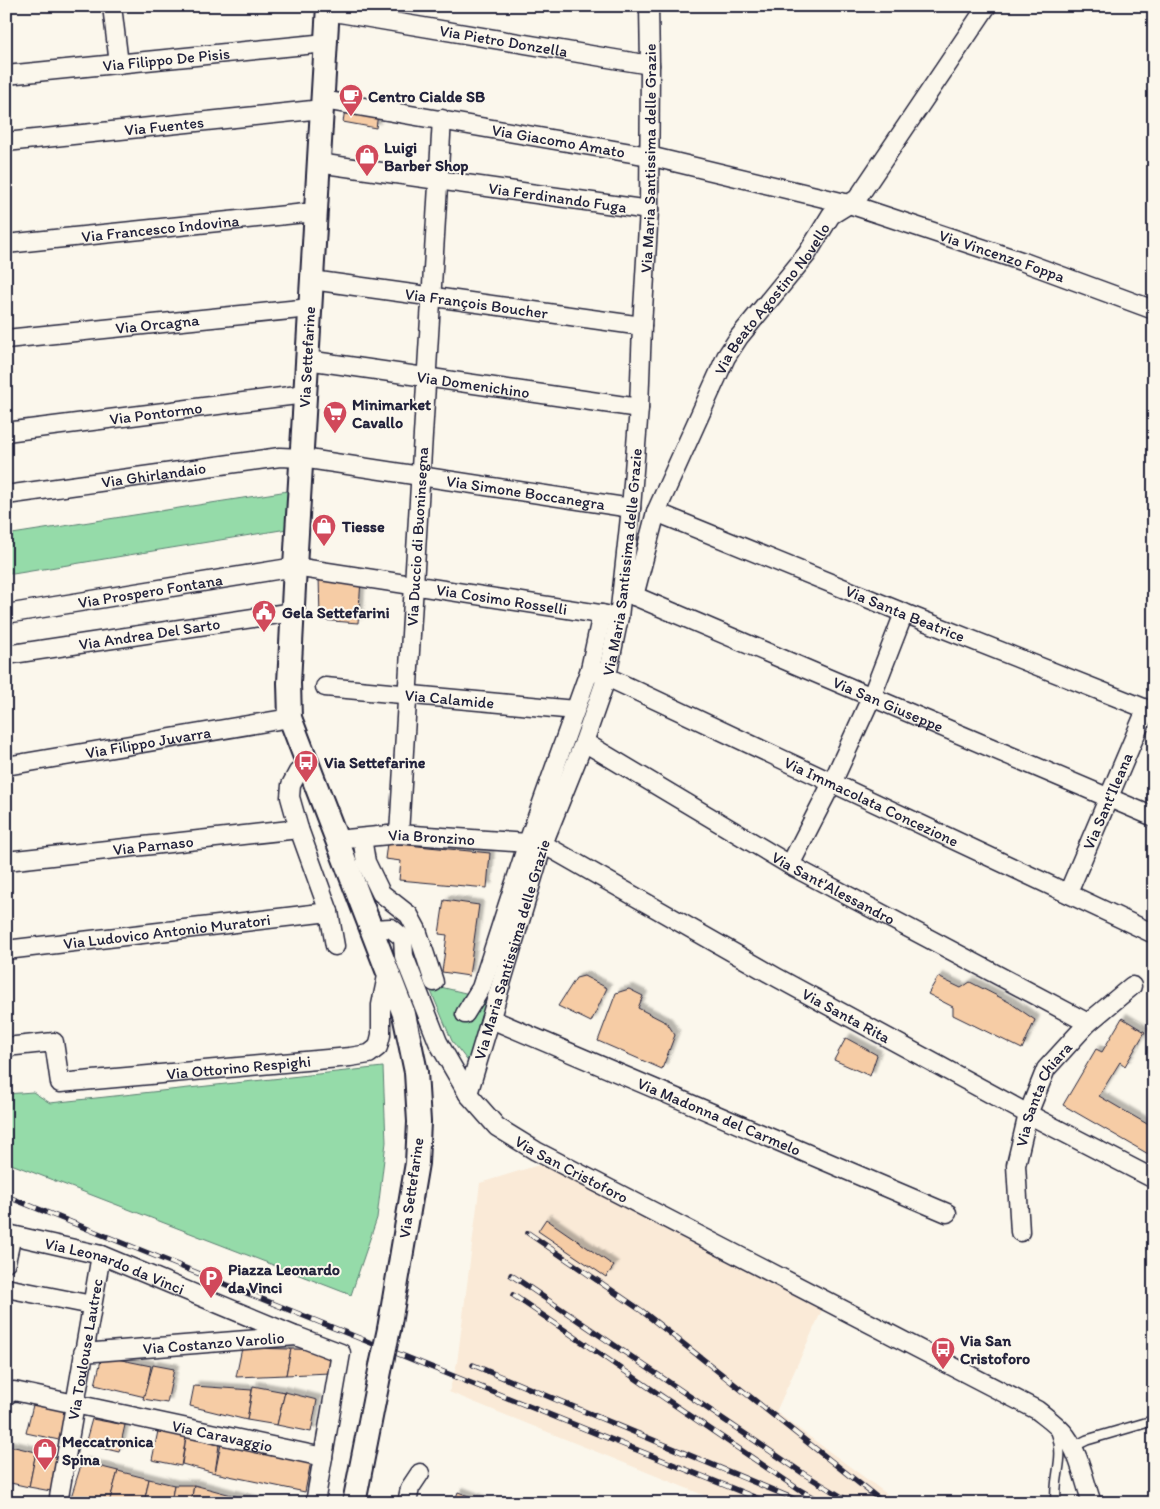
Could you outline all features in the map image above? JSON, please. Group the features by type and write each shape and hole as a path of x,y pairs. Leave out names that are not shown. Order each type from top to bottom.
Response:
{"street":[{"path":"112,6 119,64"},
{"name":"Via Maria Santissima delle Grazie","path":"628,594 631,508 639,408 649,210 649,6"},
{"name":"Via Beato Agostino Novello","path":"656,512 726,357 739,337 807,254 831,215 857,198 987,6"},
{"name":"Via Pietro Donzella","path":"328,9 650,65"},
{"name":"Via Settefarine","path":"328,9 295,567 289,683 290,718 404,1014 416,1072 420,1122 417,1163 389,1329 354,1503"},
{"name":"Via Filippo De Pisis","path":"6,75 326,43"},
{"name":"Via Giacomo Amato","path":"322,104 442,119 649,156 849,204"},
{"name":"Via Fuentes","path":"6,142 322,104"},
{"name":"Via Duccio di Buoninsegna","path":"399,834 442,119"},
{"name":"Via Ferdinando Fuga","path":"318,163 649,210"},
{"name":"Via Vincenzo Foppa","path":"849,204 1021,261 1154,310"},
{"name":"Via Francesco Indovina","path":"6,244 315,212"},
{"name":"Via François Boucher","path":"312,280 642,326"},
{"name":"Via Orcagna","path":"6,339 310,308"},
{"name":"Via Domenichino","path":"307,360 639,408"},
{"name":"Via Pontormo","path":"6,432 305,394"},
{"name":"Via Ghirlandaio","path":"6,495 280,457 302,458"},
{"name":"Via Simone Boccanegra","path":"302,458 631,508"},
{"name":"Via Maria Santissima delle Grazie","path":"468,1094 491,1020 535,843 575,710 611,615 628,594 656,512"},
{"name":"Via Santa Beatrice","path":"656,512 1150,711"},
{"name":"Via Cosimo Rosselli","path":"295,567 611,615"},
{"name":"Via Prospero Fontana","path":"6,614 295,567"},
{"name":"Via San Giuseppe","path":"628,594 1154,817"},
{"name":"Via Andrea Del Sarto","path":"6,655 293,612"},
{"path":"790,865 832,783 871,698 904,613"},
{"name":"Via Maria Santissima delle Grazie","path":"535,843 584,742 607,676 611,615"},
{"name":"Via Immacolata Concezione","path":"590,668 1154,934"},
{"name":"Via Calamide","path":"325,686 575,710"},
{"name":"Via Sant'Ileana","path":"1068,893 1109,798 1150,711"},
{"name":"Via Filippo Juvarra","path":"6,766 290,718"},
{"name":"Via Sant'Alessandro","path":"584,742 790,865 1088,1023"},
{"path":"307,765 298,772 291,785 290,797 299,829 329,912 335,946"},
{"name":"Via Parnaso","path":"6,861 299,829"},
{"name":"Via Bronzino","path":"336,840 399,834 535,843"},
{"path":"362,838 366,862 381,893 409,915 418,930 434,982"},
{"path":"465,1014 481,988 535,843"},
{"name":"Via Santa Rita","path":"535,843 1028,1114 1154,1179"},
{"name":"Via Ludovico Antonio Muratori","path":"6,950 329,912"},
{"name":"Via San Cristoforo","path":"372,929 391,928 403,938 404,956 438,1042 468,1094 497,1127 536,1151 1037,1410 1066,1436 1073,1447 1092,1503"},
{"name":"Via Ottorino Respighi","path":"6,1047 54,1042 60,1083 369,1054 378,1047 381,1035 381,1005 388,971"},
{"name":"Via Santa Chiara","path":"1020,1232 1016,1165 1028,1114 1046,1069 1088,1023 1132,986"},
{"name":"Via Madonna del Carmelo","path":"491,1020 947,1213"},
{"name":"Via Leonardo da Vinci","path":"6,1262 12,1235 100,1255 296,1336"},
{"name":"Via Toulouse Lautrec","path":"58,1503 100,1255"},
{"path":"6,1288 92,1305"},
{"name":"Via Costanzo Varolio","path":"83,1353 296,1336 341,1353 323,1457"},
{"name":"Via Caravaggio","path":"6,1395 14,1391 323,1457"},
{"path":"315,1503 323,1457"},
{"path":"407,1503 410,1488 420,1473"}],"lane":[{"path":"1047,1418 1056,1431 1060,1446 1056,1503"},
{"path":"1073,1447 1087,1440 1152,1421"}],"shaded area":[{"path":"542,1164 822,1310 776,1412 899,1503 723,1503 449,1392 457,1363 480,1183"}],"green space":[{"path":"288,491 287,529 13,574 6,571 6,535"},
{"path":"529,851 470,1064 452,1041 428,984 482,997"},
{"path":"383,1067 386,1142 377,1218 351,1295 6,1162 6,1094 33,1092 50,1103"}],"building":[{"path":"345,109 378,114 376,128 343,122"},
{"path":"319,575 361,580 358,623 320,620"},
{"path":"387,843 490,853 487,888 399,880 401,861 385,859"},
{"path":"444,900 479,905 469,976 442,972 447,935 439,934"},
{"path":"584,976 607,988 591,1022 558,1006 576,978"},
{"path":"938,977 961,988 970,982 1009,1002 1035,1020 1022,1049 953,1015 953,1007 928,994"},
{"path":"629,989 643,996 638,1008 667,1023 675,1035 662,1069 598,1041 616,993"},
{"path":"1122,1018 1145,1032 1125,1066 1120,1062 1099,1096 1154,1128 1154,1148 1150,1155 1063,1105 1096,1049 1102,1052"},
{"path":"846,1038 877,1055 870,1076 834,1060"},
{"path":"546,1219 614,1266 606,1277 538,1231"},
{"path":"242,1348 291,1349 286,1375 236,1377"},
{"path":"291,1349 332,1350 330,1373 286,1375"},
{"path":"102,1356 151,1366 145,1397 95,1385"},
{"path":"153,1365 174,1369 167,1403 143,1399"},
{"path":"194,1386 252,1390 247,1420 190,1406"},
{"path":"253,1386 285,1392 277,1425 247,1420"},
{"path":"285,1392 317,1400 311,1432 277,1425"},
{"path":"34,1401 65,1410 59,1440 26,1433"},
{"path":"92,1419 125,1425 119,1452 85,1444"},
{"path":"158,1431 186,1437 181,1466 152,1460"},
{"path":"186,1437 219,1445 215,1473 182,1464"},
{"path":"221,1444 311,1461 305,1492 215,1473"},
{"path":"6,1445 36,1452 29,1487 6,1482"},
{"path":"36,1452 56,1457 51,1491 29,1487"},
{"path":"82,1462 118,1471 109,1503 93,1503 71,1497"},
{"path":"118,1471 149,1479 144,1503 109,1503"},
{"path":"149,1479 174,1485 171,1503 144,1503"},
{"path":"174,1485 194,1485 191,1503 171,1503"},
{"path":"194,1485 239,1497 238,1503 191,1503"},
{"path":"458,1492 482,1501 482,1503 454,1503"},
{"path":"239,1497 259,1502 259,1503 238,1503"}],"railway":[{"path":"6,1196 769,1503"},
{"path":"528,1233 642,1311 884,1503"},
{"path":"511,1275 804,1474 852,1503"},
{"path":"513,1295 798,1489 822,1503"},
{"path":"473,1365 804,1503"}],"place":[{"name":"Centro Cialde SB","path":"351,117"},
{"name":"Luigi Barber Shop","path":"367,177"},
{"name":"Minimarket Cavallo","path":"335,434"},
{"name":"Tiesse","path":"324,547"},
{"name":"Gela Settefarini","path":"264,633"},
{"name":"Via Settefarine","path":"306,783"},
{"name":"Piazza Leonardo da Vinci","path":"211,1299"},
{"name":"Via San Cristoforo","path":"943,1370"},
{"name":"Meccatronica Spina","path":"45,1471"}]}
